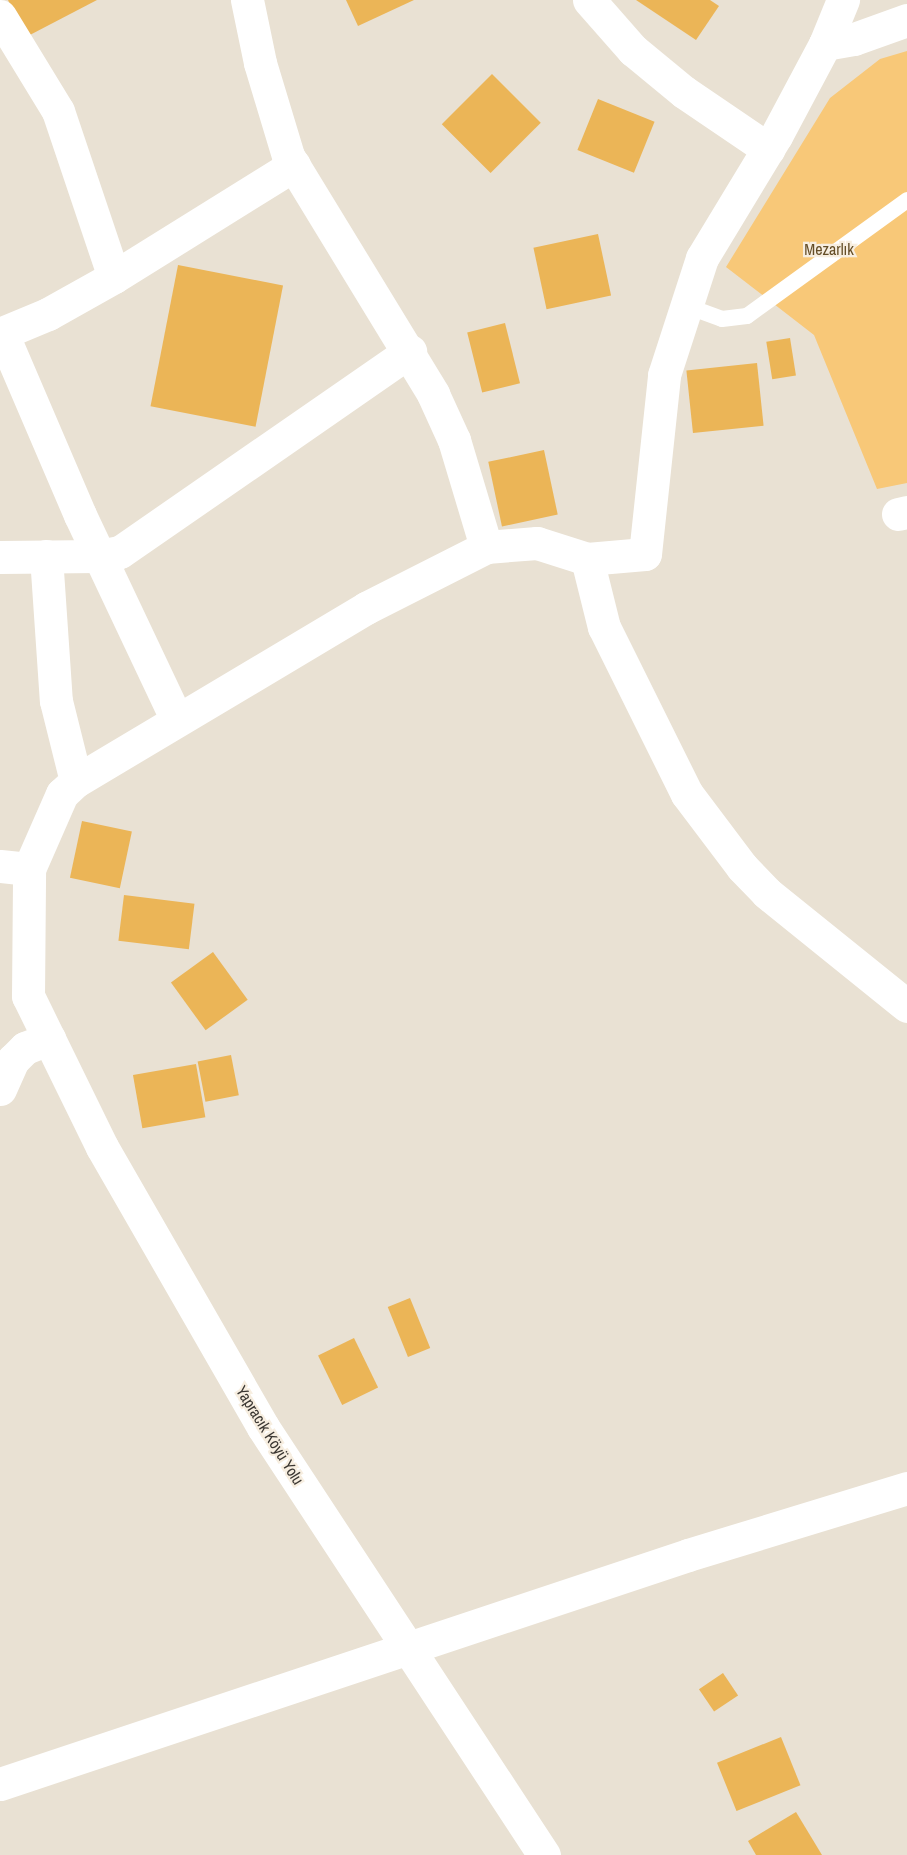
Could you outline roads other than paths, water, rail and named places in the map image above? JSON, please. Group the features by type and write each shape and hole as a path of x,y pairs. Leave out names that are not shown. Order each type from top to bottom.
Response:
{"street":[{"path":"247,0 260,63 294,165 410,351 454,440 486,548"},
{"path":"589,0 641,57 768,149"},
{"path":"15,867 63,794 76,781 176,718 366,608 486,548 537,543 587,559 645,554 658,407 684,305 702,258 768,149 825,44 843,0"},
{"path":"0,16 58,111 114,277"},
{"path":"825,44 854,39 907,20"},
{"path":"176,718 99,556 1,333 48,315 114,277 294,165"},
{"path":"0,557 99,556 120,552 141,540 410,351"},
{"path":"46,556 56,701 76,781"},
{"path":"587,559 604,627 687,794 714,831 767,893 907,1006"},
{"name":"Yapracık Köyü Yolu","path":"15,867 28,996 102,1147 263,1427 544,1855"},
{"path":"0,1089 13,1060 26,1048 49,1039"},
{"path":"0,1784 410,1650 688,1555 907,1488"}],"lane":[{"path":"684,305 722,319 747,316 907,200"}],"park label":[{"name":"Mezarlık","path":"829,249"}]}
